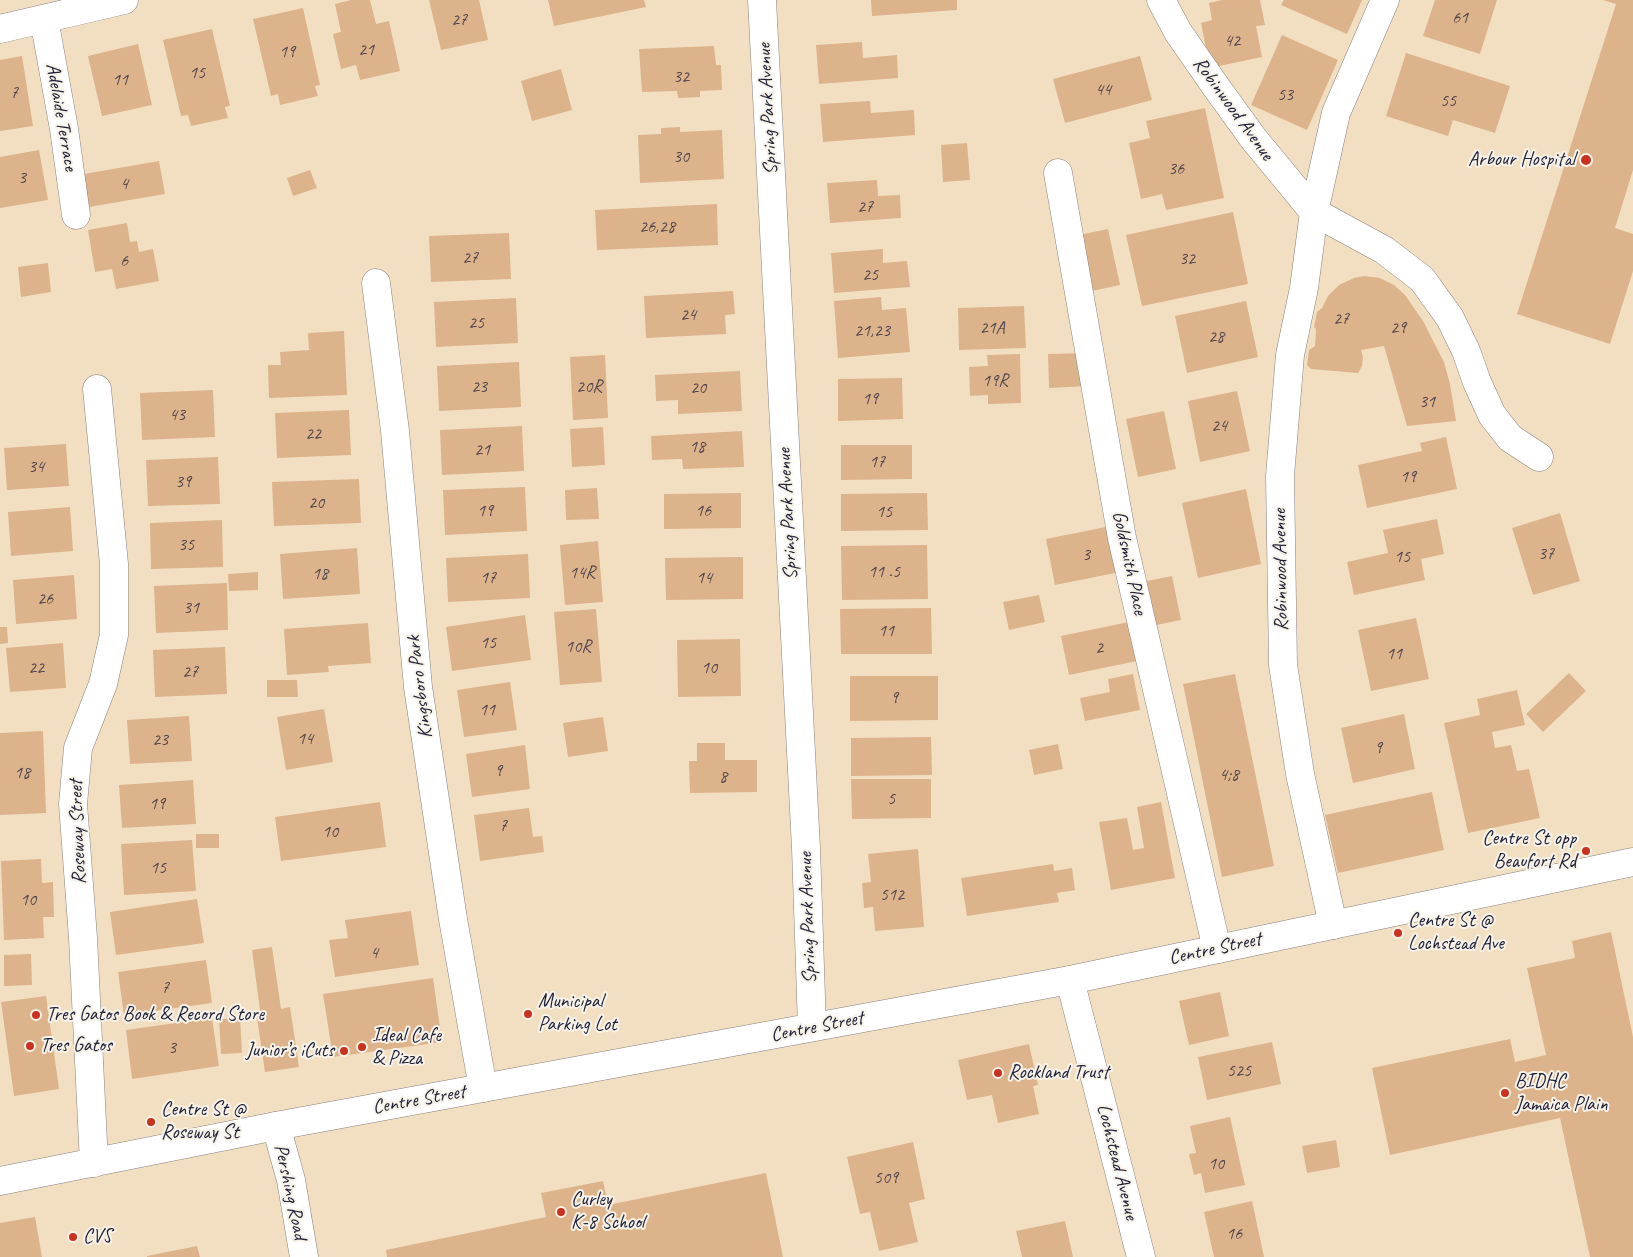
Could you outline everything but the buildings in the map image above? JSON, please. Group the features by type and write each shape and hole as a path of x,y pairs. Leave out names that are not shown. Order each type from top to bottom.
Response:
{"street":[{"path":"0,29 124,0"},
{"name":"Spring Park Avenue","path":"762,0 806,848 812,1027"},
{"name":"Robinwood Avenue","path":"1161,0 1178,32 1214,84 1253,138 1314,212 1384,250 1422,279 1450,318 1492,414 1510,438 1539,457"},
{"name":"Robinwood Avenue","path":"1333,925 1300,774 1283,665 1280,476 1290,356 1304,288 1314,212 1336,113 1385,0"},
{"name":"Adelaide Terrace","path":"44,19 64,129 76,215"},
{"name":"Goldsmith Place","path":"1058,173 1122,538 1217,949"},
{"name":"Kingsboro Park","path":"376,283 395,431 418,687 452,920 483,1088"},
{"name":"Roseway Street","path":"94,1163 83,938 73,804 78,748 103,684 114,635 114,564 97,389"},
{"name":"Centre Street","path":"0,1181 276,1126 1070,980 1633,862"},
{"name":"Lochstead Avenue","path":"1070,980 1141,1257"},
{"name":"Pershing Road","path":"276,1126 291,1180 304,1257"}],"place":[{"name":"Arbour Hospital","path":"1586,160"},
{"name":"Centre St opp Beaufort Rd","path":"1586,851"},
{"name":"Centre St @ Lochstead Ave","path":"1398,933"},
{"name":"Municipal Parking Lot","path":"528,1014"},
{"name":"Tres Gatos Book & Record Store","path":"36,1015"},
{"name":"Tres Gatos","path":"30,1046"},
{"name":"Ideal Cafe & Pizza","path":"362,1047"},
{"name":"Junior’s iCuts","path":"344,1051"},
{"name":"Rockland Trust","path":"998,1073"},
{"name":"BIDHC Jamaica Plain","path":"1505,1093"},
{"name":"Centre St @ Roseway St","path":"151,1122"},
{"name":"Curley K-8 School","path":"561,1212"},
{"name":"CVS","path":"73,1237"}]}
